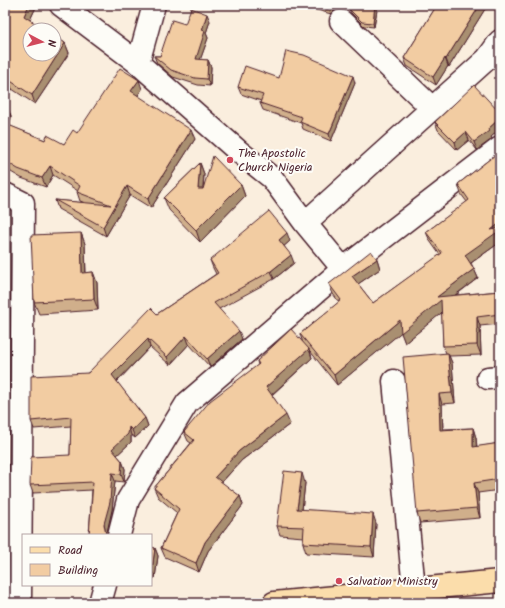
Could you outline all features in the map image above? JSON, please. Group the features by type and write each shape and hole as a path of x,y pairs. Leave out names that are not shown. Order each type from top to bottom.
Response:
{"main road":[{"path":"274,603 306,601 414,588 500,581"}],"street":[{"path":"61,5 138,63 237,150 272,178 343,269"},
{"path":"138,63 154,5"},
{"path":"341,21 432,108"},
{"path":"306,223 487,59 500,41"},
{"path":"119,534 128,500 187,403 343,269 500,148"},
{"path":"5,194 23,203 20,603"},
{"path":"394,381 414,588"},
{"path":"100,603 105,586"}],"building":[{"path":"5,5 29,5 24,16 33,22 22,22 22,62 53,62 32,95 9,80 5,86"},
{"path":"350,5 375,5 373,23 362,22 349,9"},
{"path":"437,5 480,5 433,77 404,58"},
{"path":"191,8 207,14 202,30 205,31 196,59 208,60 207,79 195,78 171,70 154,56 160,56 172,20 185,24"},
{"path":"286,51 304,55 353,76 329,134 300,122 302,117 260,103 263,95 238,87 245,66 279,78"},
{"path":"120,68 139,80 131,91 191,130 148,199 127,186 103,227 55,200 111,205 77,192 80,186 50,166 42,178 18,169 5,161 5,107 7,107 6,124 45,140 47,135 64,144 73,130 77,133"},
{"path":"474,85 500,113 500,118 488,129 489,131 474,142 466,132 455,142 435,122"},
{"path":"500,151 500,223 491,230 500,228 500,238 496,233 465,255 474,269 437,297 500,291 500,314 477,317 477,345 443,346 441,300 401,333 400,320 334,375 300,334 341,300 329,284 371,251 377,259 352,276 373,303 442,253 426,232 469,200 458,184"},
{"path":"213,156 241,185 196,230 164,198 200,163 198,189 203,189"},
{"path":"269,211 287,233 279,240 291,255 271,271 214,303 239,331 207,359 186,336 167,357 148,339 112,375 145,418 132,430 129,427 128,434 112,449 122,461 121,474 112,473 110,502 104,524 106,534 89,534 93,482 30,485 31,457 70,455 71,417 31,421 31,376 88,373 151,308 157,314 218,273 210,260"},
{"path":"81,233 82,273 93,272 94,299 34,302 31,235"},
{"path":"291,329 309,349 266,387 286,415 239,451 215,477 240,496 205,542 196,563 161,548 179,509 154,488 194,440 184,432 210,401 259,364 257,361"},
{"path":"448,353 452,393 439,394 440,430 473,428 473,447 500,443 500,479 474,483 477,508 417,513 403,357"},
{"path":"284,471 302,473 297,509 373,514 371,547 303,543 304,527 277,526"},
{"path":"152,547 155,548 152,570"}],"place":[{"name":"The Apostolic Church Nigeria","path":"230,160"},
{"name":"Salvation Ministry","path":"339,581"}]}
